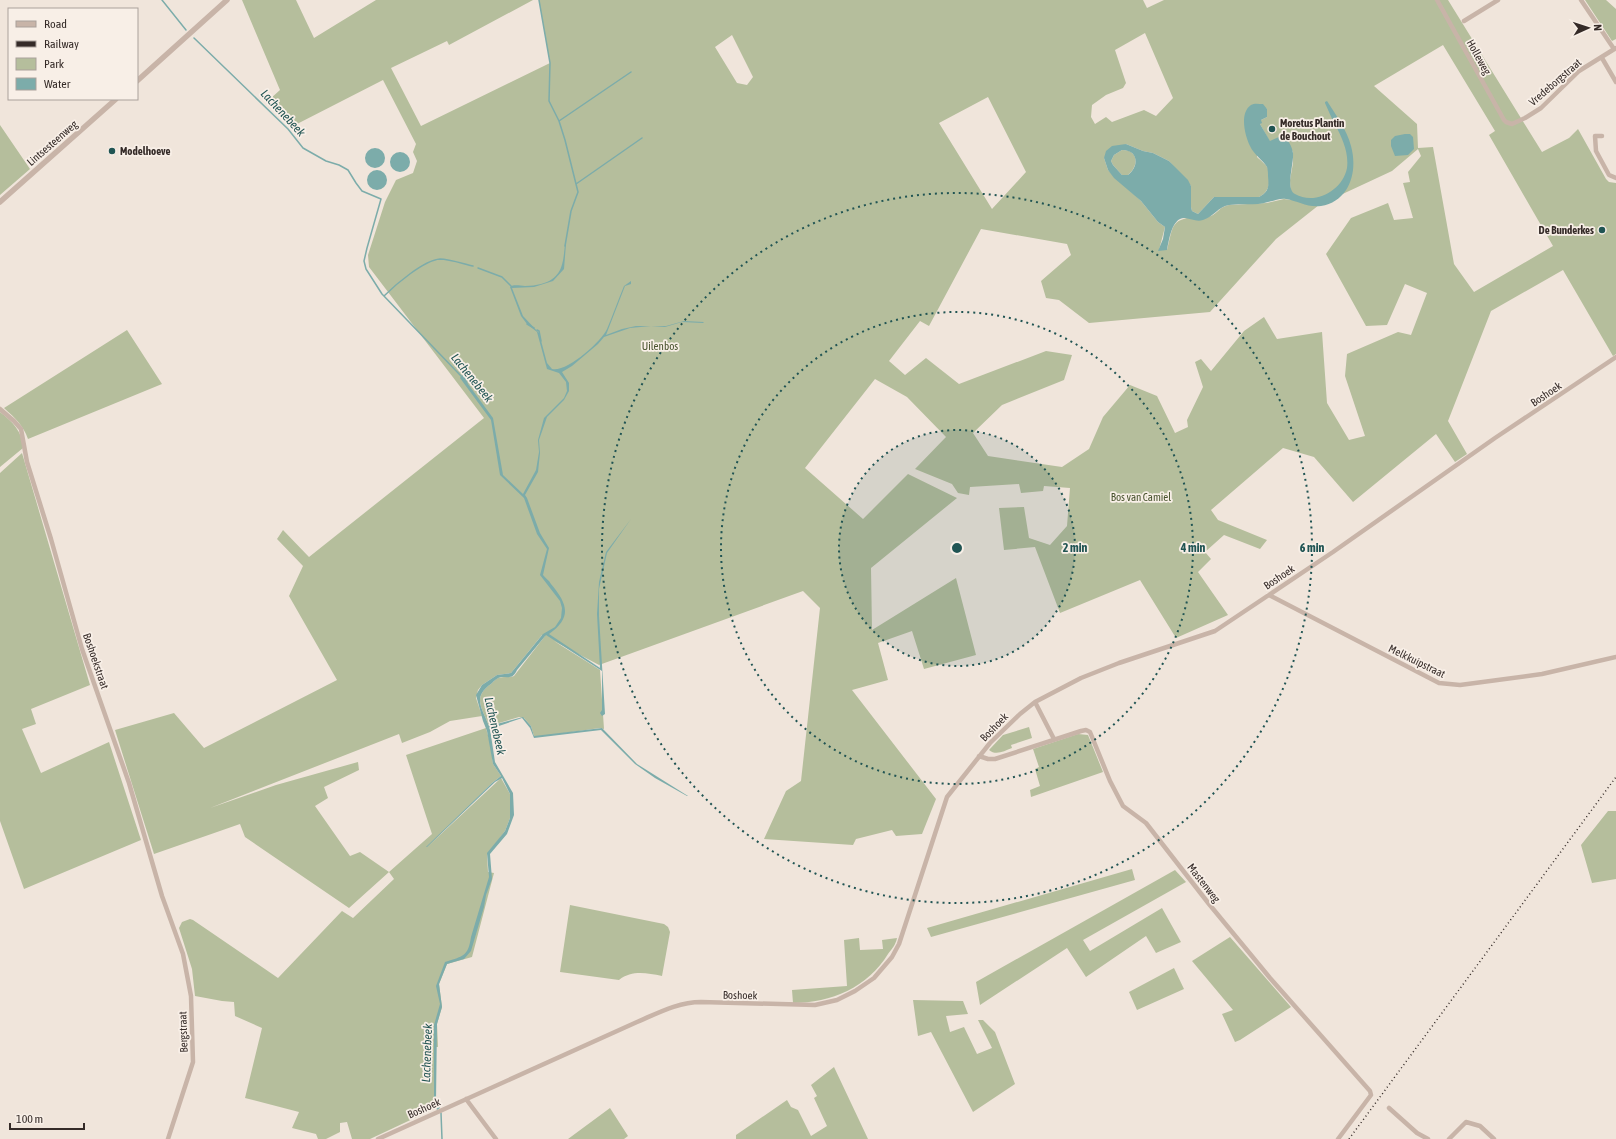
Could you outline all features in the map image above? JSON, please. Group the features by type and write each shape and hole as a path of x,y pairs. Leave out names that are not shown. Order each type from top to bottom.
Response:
{"street":[{"path":"138,80 227,0"},
{"name":"Holleweg","path":"1437,0 1506,122"},
{"path":"1464,21 1498,0"},
{"path":"1581,0 1615,48"},
{"name":"Vredeborgstraat","path":"1506,122 1512,124 1541,108 1579,71 1596,59 1602,58 1615,48"},
{"path":"1602,58 1616,82"},
{"name":"Lintsesteenweg","path":"0,202 115,100"},
{"path":"1589,136 1602,136"},
{"path":"1595,136 1596,152 1609,175 1616,178"},
{"name":"Boshoek","path":"378,1139 678,1004 701,1002 815,1005 837,1000 855,991 874,978 884,968 899,944 947,797 1005,728 1035,702 1068,683 1097,671 1215,631 1616,357"},
{"name":"Boshoekstraat","path":"0,409 21,429 27,462 51,539 82,649 129,783 162,896 173,924"},
{"name":"Melkkuipstraat","path":"1269,595 1438,683 1460,685 1542,674 1616,657"},
{"path":"1035,702 1054,739"},
{"name":"Mastenweg","path":"1054,739 1081,731 1090,732 1114,791 1123,806 1146,823 1209,904 1270,978 1370,1091 1371,1095 1338,1139"},
{"name":"Boshoek","path":"980,756 988,759 995,759 1054,739"},
{"name":"Bergstraat","path":"168,1139 193,1062 193,1017 187,971 179,939 173,924"},
{"path":"466,1099 496,1139"},
{"path":"1389,1108 1418,1133 1428,1139"},
{"path":"1449,1139 1466,1122 1480,1126 1494,1139"}],"green space":[{"path":"242,0 296,0 314,38 376,0 533,0 449,45 447,41 391,68 421,126 550,63 539,0 1143,0 1147,8 1164,0 1448,0 1542,152 1569,138 1578,129 1606,179 1609,182 1616,183 1616,354 1613,356 1563,270 1491,311 1448,421 1467,454 1455,462 1436,434 1353,502 1314,457 1283,448 1211,510 1218,520 1267,540 1260,549 1224,535 1205,552 1211,559 1198,572 1228,615 1176,638 1140,580 1060,613 1035,547 1004,550 999,508 1024,507 1029,538 1050,545 1067,526 1070,488 1044,486 1043,491 1021,493 1019,484 970,487 969,495 958,493 952,484 915,469 946,437 907,397 875,379 805,468 863,519 908,474 957,498 871,568 872,630 956,578 976,655 924,669 912,631 878,643 888,680 852,690 936,799 922,834 896,836 892,830 856,839 853,845 764,839 786,791 801,781 820,608 803,591 599,665 554,641 600,670 604,729 600,728 536,737 534,736 531,726 524,718 519,717 489,726 480,703 482,694 485,689 498,678 514,676 545,636 542,635 511,673 497,675 482,685 478,690 476,698 482,716 450,721 430,732 402,743 399,734 210,808 276,785 358,762 359,770 324,787 328,798 315,806 350,856 360,852 389,872 349,908 245,837 240,824 154,854 115,730 174,713 204,748 337,680 289,596 303,566 277,539 283,530 309,557 484,418 369,267 368,255 385,202 396,180 413,173 417,161 413,152 416,144 383,80 297,124 270,99 280,90","holes":["1145,33 1173,98 1156,116 1144,110 1112,122 1106,117 1095,124 1091,117 1092,105 1106,95 1123,88 1126,83 1115,50","732,35 753,77 747,85 737,83 715,47","1443,45 1495,131 1489,135 1553,246 1474,292 1454,264 1433,147 1418,148 1417,124 1374,86","988,97 1026,172 992,209 939,123","1258,104 1267,109 1267,117 1261,120 1260,124 1270,142 1283,135 1293,152 1290,180 1291,200 1284,199 1267,203 1229,205 1223,207 1209,217 1195,217 1181,220 1172,230 1167,250 1159,250 1165,227 1158,222 1141,201 1108,170 1104,158 1126,144 1143,151 1153,153 1169,161 1191,186 1191,207 1192,211 1198,214 1214,197 1259,197 1263,195 1269,185 1269,173 1266,166 1257,157","1418,149 1421,156 1408,172 1410,182 1403,183 1413,218 1394,220 1388,203 1351,218 1326,254 1366,326 1387,325 1405,284 1427,293 1411,335 1398,332 1347,354 1345,376 1365,436 1349,440 1327,403 1322,332 1277,339 1264,317 1244,331 1211,371 1201,359 1195,362 1203,387 1187,420 1188,427 1175,433 1157,396 1130,385 1103,417 1089,449 1062,467 988,456 973,433 1002,405 1064,380 1072,355 1046,351 959,384 926,358 905,375 889,361 920,321 929,326 981,229 1067,244 1071,255 1041,281 1046,298 1059,300 1089,323 1210,312 1276,239 1319,205 1392,171"]},
{"path":"1585,0 1606,0 1616,9 1616,39 1612,41"},
{"path":"0,125 30,169 0,195"},
{"path":"1122,150 1132,153 1136,159 1132,171 1128,175 1122,175 1111,161 1114,155"},
{"path":"127,330 162,384 28,439 21,426 4,408"},
{"path":"0,412 16,427 21,437 23,448 0,467"},
{"path":"22,453 90,685 31,709 36,724 22,729 41,773 109,742 141,840 24,889 0,821 0,473"},
{"path":"1029,727 1032,738 1011,745 1012,748 1000,752 994,753 989,750 1003,735"},
{"path":"486,728 491,746 493,764 501,776 426,848 501,778 510,794 510,818 505,831 487,855 488,872 494,873 472,957 447,964 439,984 442,1007 437,1024 438,1047 435,1047 434,1103 436,1108 370,1139 352,1139 347,1122 340,1123 340,1132 326,1139 318,1139 316,1134 292,1128 299,1112 245,1098 262,1028 235,1016 234,1002 195,996 192,969 179,928 182,922 190,919 193,920 278,978 342,911 353,918 394,879 389,872 432,834 406,755"},
{"path":"1078,734 1088,735 1103,772 1031,797 1030,790 1040,786 1035,769 1039,767 1033,749"},
{"path":"1608,811 1616,811 1616,879 1592,883 1581,845"},
{"path":"1132,869 1135,880 931,937 927,928"},
{"path":"1175,870 1186,882 1083,940 1090,951 1162,908 1181,942 1156,953 1146,936 1086,977 1067,948 980,1005 976,982"},
{"path":"570,905 664,924 668,927 670,932 662,976 639,973 629,975 619,980 560,972"},
{"path":"1230,937 1291,1007 1235,1042 1222,1014 1233,1010 1192,961"},
{"path":"859,938 860,950 883,949 882,940 897,938 894,946 880,966 859,984 847,991 821,1000 793,1003 792,990 847,986 844,940"},
{"path":"1174,968 1184,989 1137,1010 1129,992"},
{"path":"913,1000 963,1001 968,1014 946,1016 950,1032 964,1027 977,1054 992,1048 978,1020 983,1020 995,1032 1015,1084 973,1112 931,1032 918,1036"},
{"path":"834,1067 868,1139 736,1139 736,1135 787,1100 791,1107 798,1110 811,1136 827,1126 814,1098 817,1096 811,1085"},
{"path":"610,1108 628,1136 624,1139 568,1139"}],"water":[{"path":"1327,101 1344,128 1353,156 1350,184 1339,198 1331,203 1321,206 1307,205 1284,199 1258,204 1229,205 1201,221 1185,218 1181,219 1174,225 1167,250 1158,251 1163,239 1165,227 1158,222 1141,201 1114,178 1108,170 1104,158 1106,151 1112,146 1126,144 1143,151 1153,153 1169,161 1188,180 1191,186 1192,211 1198,214 1214,197 1259,197 1267,191 1268,188 1268,169 1250,146 1246,136 1244,119 1247,109 1251,105 1263,104 1267,109 1267,117 1261,120 1262,123 1260,124 1270,141 1283,135 1292,148 1293,158 1290,182 1292,191 1303,197 1319,197 1327,194 1340,183 1347,168 1347,156 1344,145 1335,124 1336,123 1333,121 1325,102","holes":["1122,150 1132,153 1136,160 1132,172 1128,175 1122,175 1111,161 1114,155"]},
{"path":"1410,134 1413,137 1414,149 1408,155 1395,156 1391,146 1391,140 1395,136"},
{"path":"375,148 382,151 385,158 382,165 375,168 368,165 365,158 368,151"},
{"path":"400,152 407,155 410,162 407,169 400,172 393,169 390,162 393,155"},
{"path":"377,170 384,173 387,180 384,187 377,190 370,187 367,180 370,173"},
{"path":"565,244 564,269 553,281 534,287 512,288 523,316 539,333 547,363 552,369 558,369 574,362 598,341 607,329 624,286 631,281 631,284 625,286 606,335 636,326 651,326 630,328 604,337 572,366 562,372 569,383 569,391 564,400 547,417 539,440 540,453 538,472 525,495 540,533 549,548 543,575 557,591 564,604 564,616 561,622 549,634 600,668 597,614 599,582 606,552 631,519 607,553 599,589 599,616 605,714 602,716 600,713 602,710 602,671 546,635 514,675 510,677 498,678 485,689 480,698 480,703 489,726 523,717 531,726 534,736 602,728 637,764 688,796 655,778 635,764 601,730 534,738 530,728 522,718 490,729 495,762 513,793 514,815 507,834 490,854 492,879 486,895 471,951 464,959 447,964 439,984 442,1007 437,1024 436,1101 440,1108 437,1110 434,1103 434,1025 440,1004 436,986 445,962 464,955 470,944 489,877 487,853 505,831 510,818 510,794 502,778 495,782 426,847 501,776 493,764 487,731 476,695 482,685 497,675 511,673 543,634 555,627 561,618 562,608 560,601 540,575 547,549 537,534 524,498 500,475 491,420 460,378 462,375 465,376 468,384 493,418 503,475 523,494 536,470 539,452 538,440 544,418 564,398 567,391 566,382 559,373 547,369 537,332 527,324 521,316 510,287 515,285 527,286 541,284 554,278 558,274 564,257"},
{"path":"684,321 704,322 682,322 665,327 651,326 666,326"}],"waterway":[{"name":"Lachenebeek","path":"162,0 186,30"},
{"path":"539,0 550,63 549,101 559,121 578,192 571,211 565,246"},
{"name":"Lachenebeek","path":"194,38 288,129 303,148 326,161 339,165 348,170 362,191 381,199 364,261 366,269 382,294 461,376"},
{"path":"559,121 631,72"},
{"path":"576,184 642,138"},
{"path":"384,296 418,268 433,260 444,259 473,266"},
{"path":"478,268 502,277 511,286"},
{"path":"527,324 534,328"},
{"path":"537,330 539,331 541,341"},
{"name":"Lachenebeek","path":"441,1113 442,1139"}],"railway":[{"path":"1349,1139 1616,777"}],"place":[{"name":"Moretus Plantin de Bouchout","path":"1272,129"},
{"name":"Modelhoeve","path":"112,151"},
{"name":"De Bunderkes","path":"1602,230"}],"park label":[{"name":"Uilenbos","path":"660,346"},
{"name":"Bos van Camiel","path":"1141,497"}]}
